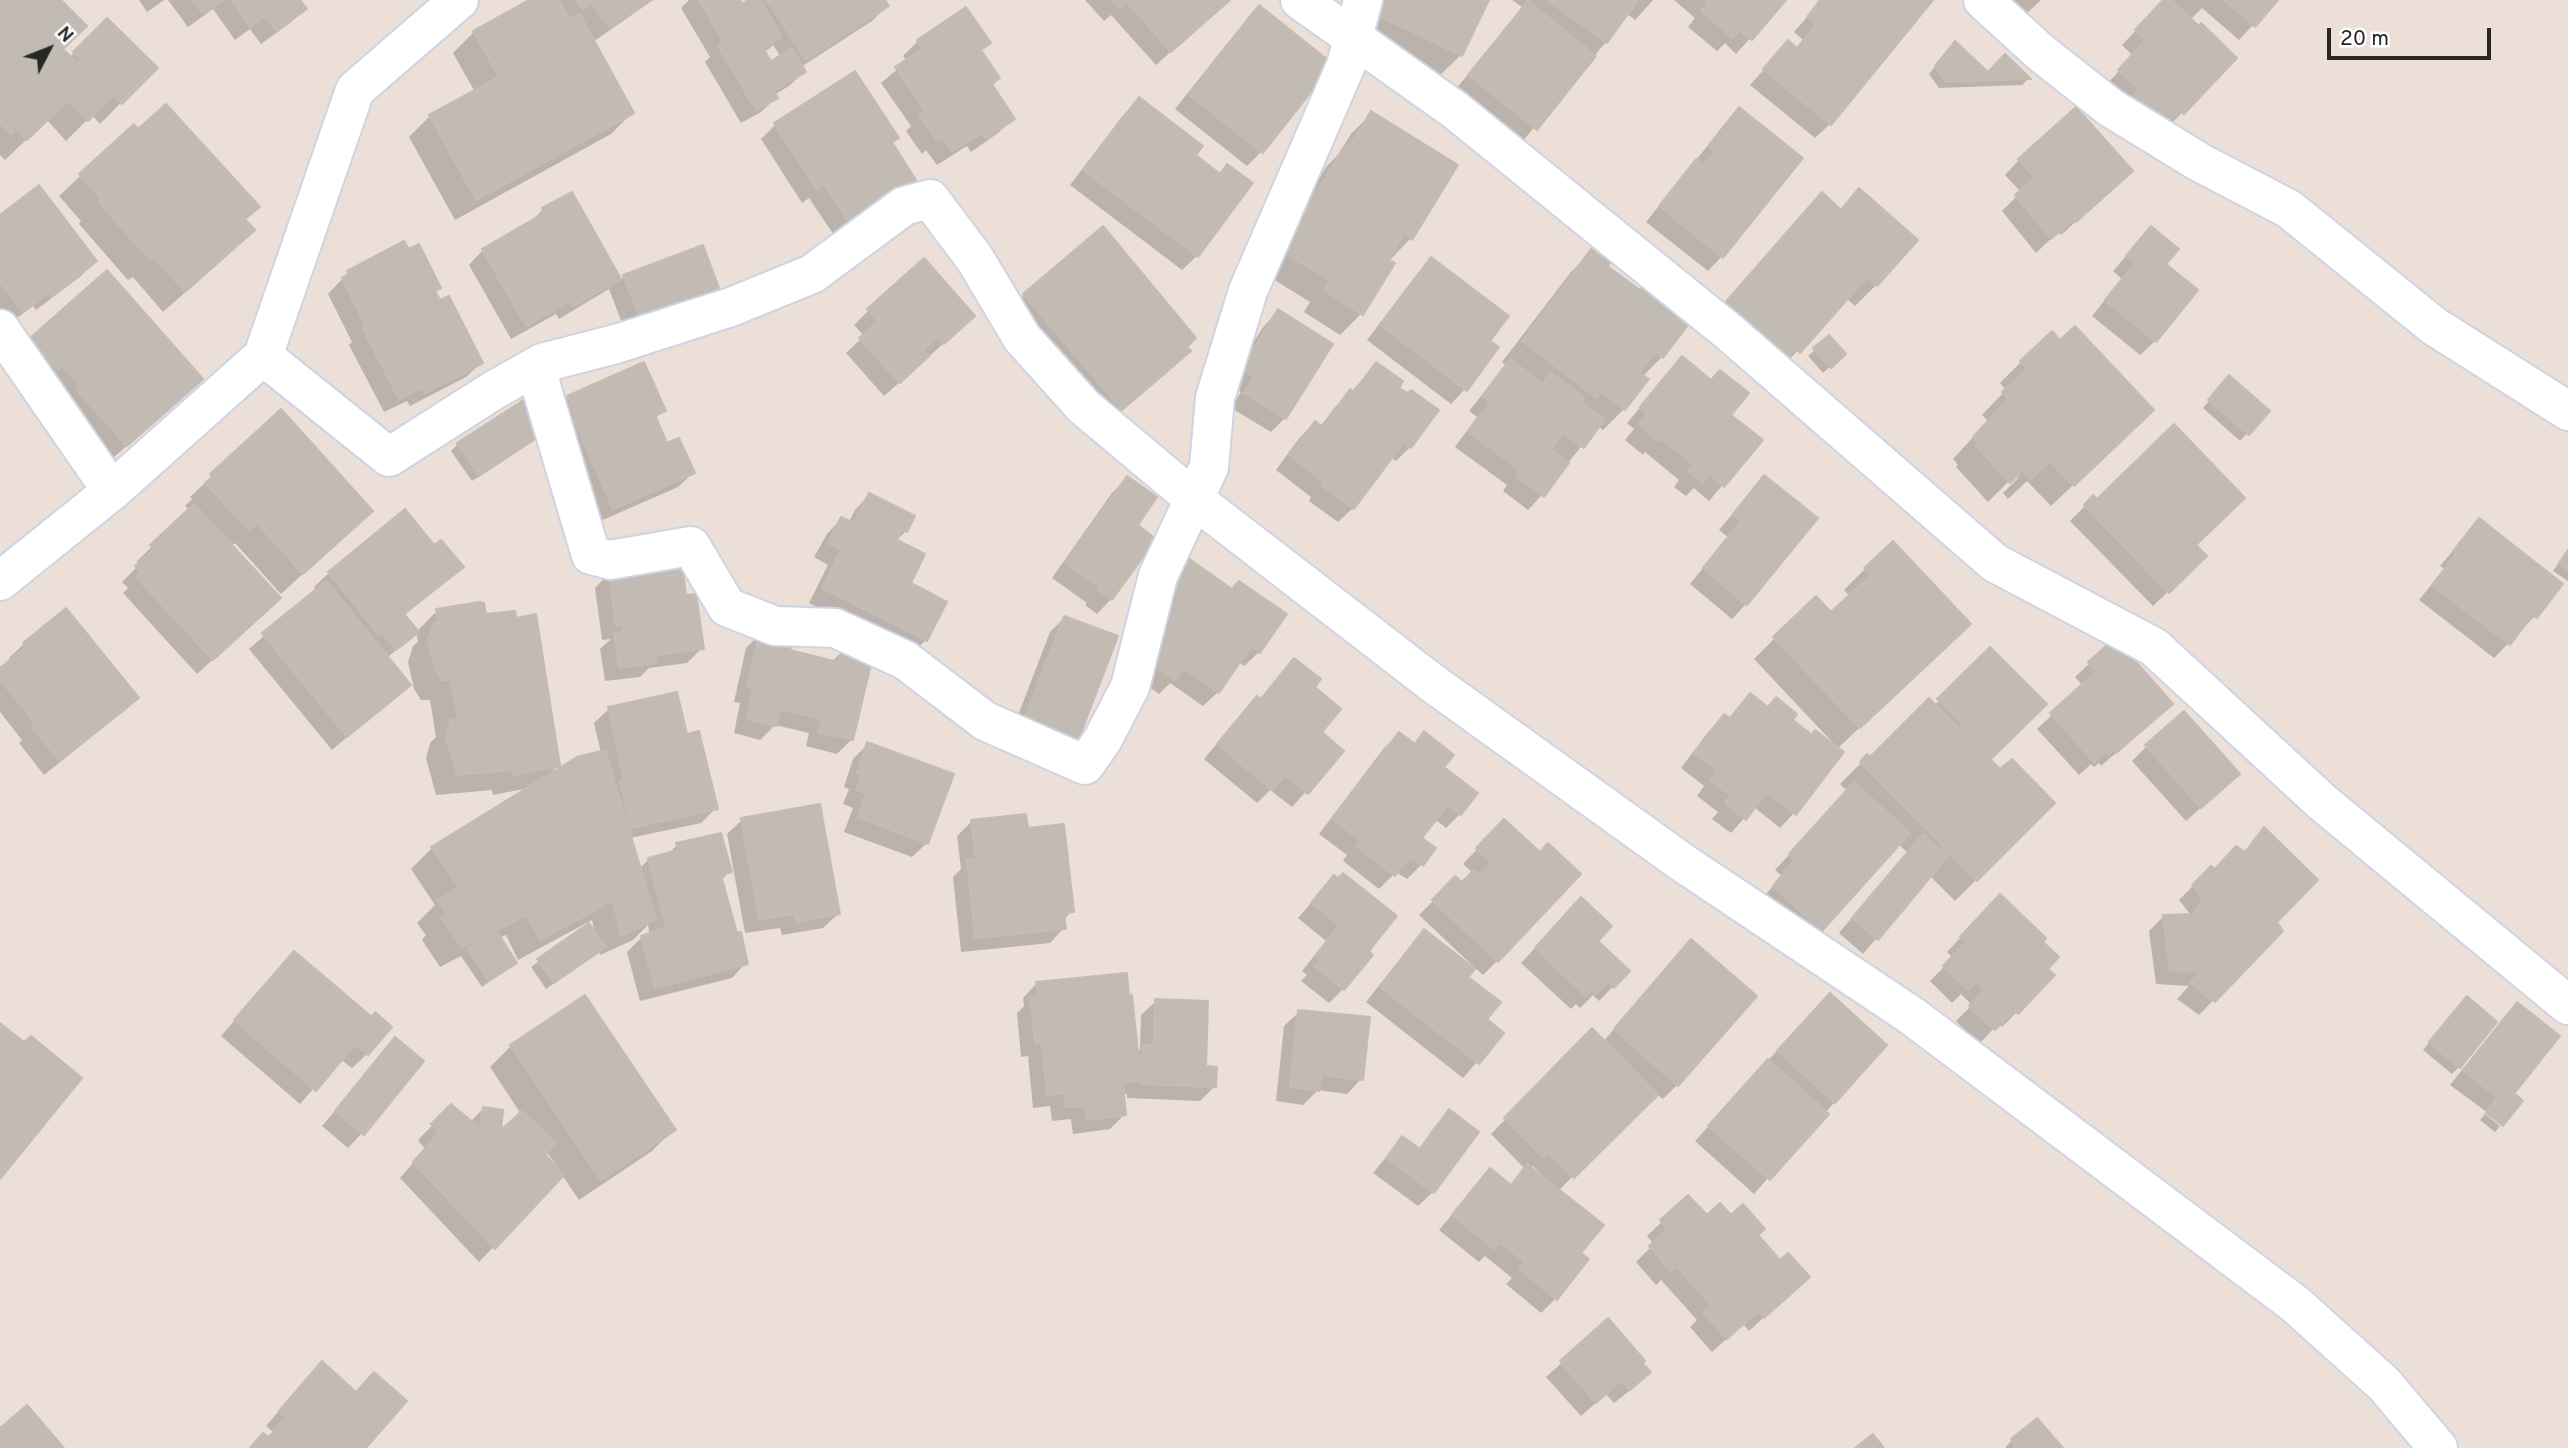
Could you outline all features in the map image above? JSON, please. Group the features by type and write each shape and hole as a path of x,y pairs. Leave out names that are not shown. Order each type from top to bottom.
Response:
{"street":[{"path":"0,581 112,491 263,356 355,90 460,0"},
{"path":"1300,0 1455,110 1729,332 1995,563 2154,647 2322,802 2568,1005"},
{"path":"542,363 540,383 591,555 610,559 691,546 727,607 775,626 835,628 905,660 985,721 1085,765 1130,687 1158,576 1209,467 1214,398 1248,291 1346,65 1363,0"},
{"path":"1983,0 2040,52 2111,108 2199,162 2289,209 2434,326 2568,411"},
{"path":"263,356 388,457 542,363 616,344 731,307 812,274 904,206 930,199 975,259 1022,338 1084,407 1194,499 1432,682 1683,863 1912,1016 2295,1304 2385,1384 2438,1448"},
{"path":"0,329 112,491"}],"building":[{"path":"0,0 61,0 87,26 63,49 77,63 81,60 73,52 107,18 158,68 122,104 114,95 88,121 69,100 27,140 16,129 11,134 0,123"},
{"path":"193,0 223,0 203,14"},
{"path":"231,0 300,0 307,9 276,31 265,16 250,27"},
{"path":"529,0 559,0 569,19 579,13 634,113 476,200 429,115 499,77 473,31"},
{"path":"576,0 650,0 610,28 592,3 583,10"},
{"path":"699,0 740,0 742,4 748,0 760,0 782,37 763,48 771,61 792,48 806,72 774,91 778,98 756,110 718,46 724,43"},
{"path":"767,0 885,0 889,6 806,60"},
{"path":"1113,0 1230,0 1171,52 1127,2 1120,8"},
{"path":"1373,0 1489,0 1462,56 1377,15"},
{"path":"1547,0 1638,0 1607,43"},
{"path":"1705,0 1786,0 1752,40 1740,30 1733,38 1701,11 1708,3"},
{"path":"1820,0 1933,0 1831,125 1763,69 1788,40 1797,48 1816,24 1807,17"},
{"path":"2163,0 2171,0 2199,26 2201,23 2237,58 2184,114 2180,110 2163,128 2131,98 2139,89 2118,70 2146,40 2135,30"},
{"path":"2224,0 2278,0 2255,27"},
{"path":"1528,1 1596,56 1537,130 1468,75"},
{"path":"1259,5 1333,64 1263,153 1188,94"},
{"path":"966,7 991,43 981,50 1000,78 992,84 1015,119 986,139 982,133 952,152 942,137 937,141 919,115 925,111 895,67 922,49 917,40"},
{"path":"1955,41 1988,72 2005,54 2031,79 1946,82 1935,66"},
{"path":"855,71 899,138 892,142 921,188 855,231 824,185 817,190 774,123"},
{"path":"1139,97 1203,146 1196,155 1220,174 1227,164 1253,183 1198,257 1083,170"},
{"path":"166,104 260,207 245,219 255,230 185,292 155,257 150,260 98,201 101,199 79,174 134,124 138,129"},
{"path":"1739,107 1803,158 1723,258 1659,206 1696,159 1704,165 1715,151 1709,145"},
{"path":"2076,107 2133,171 2076,222 2074,219 2051,239 2015,195 2035,177 2018,159"},
{"path":"1371,111 1458,165 1412,240 1404,234 1388,260 1395,263 1363,315 1323,290 1330,281 1280,250 1347,143 1350,146"},
{"path":"39,185 97,261 51,297 49,293 23,312 0,282 0,215"},
{"path":"1859,188 1918,240 1877,286 1867,277 1800,353 1796,348 1789,357 1770,341 1767,343 1723,305 1822,192 1841,210"},
{"path":"572,192 621,279 574,306 571,301 526,326 482,249 544,213 542,208"},
{"path":"1103,226 1196,338 1187,347 1191,351 1122,410 1023,294"},
{"path":"2151,226 2179,249 2166,264 2198,290 2156,342 2105,300 2135,263 2126,256"},
{"path":"404,241 409,249 419,244 441,288 435,291 440,300 449,296 483,363 425,393 422,388 399,399 363,329 366,327 342,278 348,275 347,271"},
{"path":"703,245 719,288 640,318 623,275"},
{"path":"1591,249 1610,263 1607,266 1640,290 1647,280 1674,301 1667,309 1688,325 1663,358 1655,352 1639,373 1649,379 1625,410 1601,392 1597,398 1522,341"},
{"path":"1431,257 1509,316 1490,341 1499,347 1467,391 1380,325"},
{"path":"924,258 975,316 944,344 938,337 923,350 929,356 900,383 859,338 878,321 867,309"},
{"path":"107,270 203,379 127,446 76,389 80,385 63,366 58,370 30,338"},
{"path":"1278,309 1333,344 1286,419 1244,393 1254,377 1241,368"},
{"path":"2075,326 2154,410 2074,486 2050,461 2031,479 2023,470 2010,483 1976,445 1978,443 1973,437 2008,399 2002,392 2027,369 2020,361 2052,331 2060,340"},
{"path":"1829,335 1846,354 1831,368 1813,348"},
{"path":"1682,356 1711,380 1720,370 1749,393 1731,415 1763,440 1724,487 1709,474 1702,483 1688,471 1693,464 1638,424 1647,414 1640,407"},
{"path":"1510,359 1543,384 1550,372 1584,397 1580,401 1605,419 1584,448 1564,433 1551,449 1569,463 1544,497 1516,476 1520,470 1468,432 1491,402 1482,396"},
{"path":"644,362 666,411 655,415 667,443 679,438 695,473 613,509 574,420 576,419 567,396"},
{"path":"1376,362 1403,381 1399,388 1408,393 1411,390 1439,410 1411,448 1404,442 1354,509 1322,486 1324,482 1289,455 1315,421 1323,427 1350,389 1354,392"},
{"path":"2229,375 2270,411 2249,435 2208,400"},
{"path":"525,399 546,432 479,476 457,443"},
{"path":"281,409 373,511 303,574 257,523 249,530 205,483 212,477 210,474"},
{"path":"2174,424 2245,498 2196,545 2207,556 2169,593 2084,505 2093,495 2097,499"},
{"path":"1764,475 1818,518 1747,605 1703,568 1741,521 1733,514"},
{"path":"1127,476 1157,497 1138,525 1156,539 1112,600 1065,563"},
{"path":"869,493 915,516 907,532 902,529 897,540 925,554 911,583 947,602 927,641 822,588 841,550 828,543 841,517 854,523"},
{"path":"194,504 281,598 213,660 136,577 141,573 135,566 154,549 150,545"},
{"path":"405,509 434,545 441,540 464,567 404,614 419,632 396,650 383,634 380,636 328,572"},
{"path":"2479,518 2563,584 2537,618 2533,615 2510,645 2432,585 2457,553 2453,551"},
{"path":"1893,541 1971,624 1860,728 1773,637 1816,596 1831,612 1871,575 1864,568"},
{"path":"2568,550 2568,570 2559,563"},
{"path":"1188,558 1232,589 1239,581 1287,614 1260,653 1251,646 1219,693 1183,668 1175,680 1145,660 1172,623 1165,618 1179,598 1166,589"},
{"path":"682,562 686,595 696,594 704,649 655,655 656,663 619,668 614,633 623,632 622,625 616,626 609,572"},
{"path":"326,581 411,685 347,737 262,633"},
{"path":"484,603 486,614 515,611 516,618 536,614 560,766 513,775 512,770 457,775 446,736 451,720 458,720 451,680 442,680 435,668 428,640 434,623 439,623 436,609"},
{"path":"66,608 139,698 60,761 32,727 36,724 0,680 0,668 26,647 23,643"},
{"path":"1064,616 1118,636 1076,746 1022,725"},
{"path":"760,632 792,640 790,650 838,662 842,649 873,656 853,740 819,732 822,719 780,709 776,726 747,719 753,689 747,687"},
{"path":"2115,638 2173,704 2116,753 2114,750 2109,754 2106,751 2094,762 2050,713 2097,671 2088,662"},
{"path":"1990,647 2047,704 1990,760 1960,729 1964,726 1937,699"},
{"path":"1294,658 1321,679 1315,687 1341,709 1322,732 1344,751 1308,794 1285,775 1272,790 1217,744 1257,696 1261,699"},
{"path":"677,692 687,734 699,731 718,809 631,828 608,707"},
{"path":"1750,693 1768,707 1776,697 1797,714 1793,720 1812,735 1815,730 1844,752 1796,815 1767,792 1746,820 1725,803 1731,796 1710,780 1717,770 1694,753 1724,714 1730,718"},
{"path":"1929,698 2000,769 2012,759 2055,803 1977,881 1860,762 1867,754 1870,757"},
{"path":"2184,711 2240,774 2201,808 2145,745"},
{"path":"1424,731 1454,755 1444,767 1478,793 1461,815 1448,805 1422,838 1436,848 1423,866 1410,857 1395,876 1356,846 1360,840 1332,818 1399,732 1415,744"},
{"path":"867,742 954,774 928,844 858,817 866,794 856,789 862,774 857,773"},
{"path":"605,750 656,919 621,936 613,900 540,940 527,915 462,947 441,917 447,914 437,900 459,887 431,847 577,757"},
{"path":"1854,782 1910,833 1822,931 1773,886 1795,860 1789,854"},
{"path":"820,804 840,914 796,922 794,914 759,920 741,818"},
{"path":"1026,814 1028,828 1064,824 1074,912 1064,913 1066,929 975,938 967,860 976,860 971,820"},
{"path":"1504,819 1540,852 1548,843 1581,874 1498,962 1432,900 1455,876 1462,882 1474,870 1480,875 1492,862 1476,848"},
{"path":"2264,827 2318,880 2277,922 2283,931 2215,1002 2190,983 2201,972 2170,971 2163,915 2194,914 2203,898 2192,885 2211,866 2215,869 2236,846 2245,852"},
{"path":"721,833 732,872 721,875 737,933 741,932 748,964 655,988 641,936 666,928 648,858 678,850 676,843"},
{"path":"1923,834 1948,856 1878,940 1852,918"},
{"path":"1343,873 1397,916 1369,951 1373,955 1344,990 1314,966 1320,960 1315,956 1339,925 1311,903 1334,875 1338,878"},
{"path":"2000,894 2046,938 2043,942 2059,957 2048,969 2055,975 2018,1014 2015,1010 1995,1030 1969,1006 1985,989 1976,981 1968,990 1943,966 1966,942 1960,937"},
{"path":"1581,897 1612,926 1598,941 1630,971 1614,988 1608,981 1596,994 1591,990 1586,996 1535,948"},
{"path":"589,923 606,947 554,983 537,959"},
{"path":"1424,929 1475,969 1468,977 1501,1002 1487,1019 1504,1033 1479,1064 1380,987"},
{"path":"496,930 517,963 489,981 468,949"},
{"path":"1691,939 1757,996 1678,1086 1614,1029"},
{"path":"294,951 372,1017 375,1012 392,1027 368,1055 355,1044 316,1091 234,1020"},
{"path":"1127,973 1129,996 1132,995 1141,1080 1123,1082 1126,1115 1087,1120 1086,1106 1066,1107 1064,1093 1047,1095 1042,1043 1035,1043 1030,997 1038,996 1036,982"},
{"path":"1830,993 1887,1045 1835,1103 1777,1051"},
{"path":"585,995 676,1130 601,1180 510,1045"},
{"path":"2467,996 2497,1022 2460,1068 2429,1042"},
{"path":"1155,999 1208,1001 1206,1066 1217,1067 1216,1087 1141,1084 1142,1045 1154,1045"},
{"path":"2517,1002 2560,1036 2506,1104 2463,1070"},
{"path":"1298,1010 1370,1017 1363,1080 1321,1075 1319,1091 1290,1087"},
{"path":"0,1023 24,1042 31,1036 82,1078 0,1179"},
{"path":"1592,1028 1658,1095 1574,1178 1548,1153 1544,1158 1504,1118"},
{"path":"395,1037 424,1061 364,1135 335,1111"},
{"path":"1768,1059 1829,1114 1770,1180 1708,1126"},
{"path":"2514,1093 2523,1101 2503,1126 2486,1113 2497,1097 2506,1104"},
{"path":"451,1104 480,1128 483,1107 503,1110 501,1130 522,1111 556,1143 545,1154 564,1175 495,1249 413,1162 439,1133 431,1124"},
{"path":"1449,1109 1479,1132 1434,1193 1386,1158 1402,1136 1420,1149"},
{"path":"1527,1164 1604,1225 1581,1253 1589,1259 1557,1300 1519,1269 1525,1262 1500,1242 1494,1249 1452,1215 1490,1168 1511,1185"},
{"path":"1688,1195 1707,1215 1720,1203 1731,1215 1743,1204 1765,1229 1758,1235 1780,1260 1788,1253 1810,1277 1764,1318 1758,1311 1727,1339 1703,1312 1711,1305 1677,1267 1671,1271 1649,1246 1668,1229 1660,1220"},
{"path":"1608,1318 1645,1361 1643,1364 1651,1372 1630,1390 1621,1380 1596,1403 1560,1361"},
{"path":"322,1361 356,1392 374,1372 407,1401 366,1448 250,1448 263,1433 269,1437 286,1417 279,1411"},
{"path":"27,1405 64,1448 0,1448 0,1428"},
{"path":"2037,1418 2063,1448 2013,1448 2017,1445 2011,1439"},
{"path":"1873,1434 1884,1448 1855,1448"}]}
